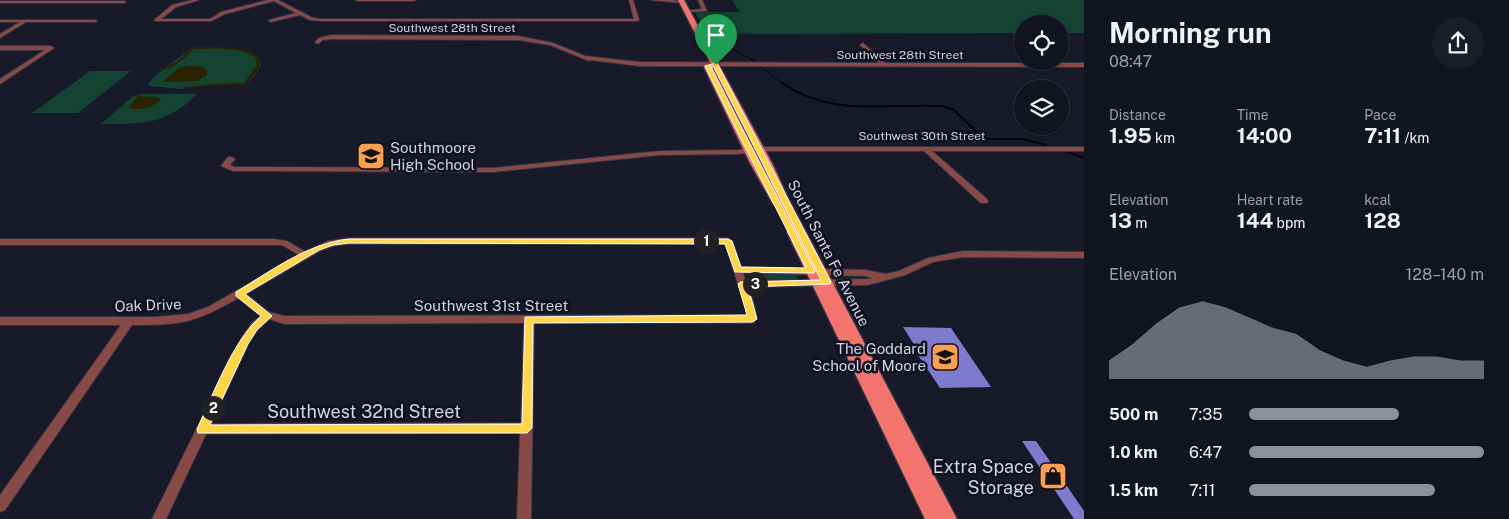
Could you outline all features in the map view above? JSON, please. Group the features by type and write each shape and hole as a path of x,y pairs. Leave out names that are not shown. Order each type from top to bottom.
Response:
{"main road":[{"name":"South Santa Fe Avenue","path":"680,3 752,149 822,283 934,519"},
{"name":"South Santa Fe Avenue","path":"822,283 949,519"}],"street":[{"path":"197,0 174,6 156,20 211,20 223,13 274,0 315,19 326,20 637,20 631,0"},
{"path":"358,0 414,0"},
{"path":"653,0 680,3 705,10 700,0"},
{"path":"1,1 124,2"},
{"path":"271,21 301,13"},
{"path":"0,21 95,21"},
{"path":"0,36 26,21"},
{"name":"Southwest 28th Street","path":"318,42 321,39 331,37 518,38 550,44 592,60 630,66 1084,65"},
{"path":"864,45 884,65"},
{"path":"0,48 51,48 0,82"},
{"path":"0,76 9,76"},
{"path":"926,148 984,201"},
{"name":"Southwest 30th Street","path":"231,159 226,168 493,170 660,153 738,152 752,149 1084,149"},
{"name":"Oak Drive","path":"0,321 129,321 170,320 189,317 211,309 305,255 331,243 349,241 728,241 738,270"},
{"path":"0,242 274,242 284,244 305,255"},
{"path":"888,278 865,273 738,270 743,284 868,282 888,278 931,260 963,254 1084,255"},
{"name":"Southwest 31st Street","path":"239,294 267,316 291,321 752,319 743,284"},
{"path":"158,519 244,343 254,328 267,316"},
{"path":"524,519 529,320"},
{"path":"0,506 129,321"},
{"name":"Southwest 32nd Street","path":"202,429 527,428"}],"green space":[{"path":"732,0 1084,0 1084,33 1069,33 1069,15 1014,15 1014,33 723,33 720,30 705,30 695,12 740,12"},
{"path":"192,47 221,47 245,51 254,54 260,60 260,67 246,85 212,85 182,89 149,86 148,83 153,78"},
{"path":"90,71 131,71 78,113 32,113"},
{"path":"142,94 197,94 175,112 153,121 129,124 101,124 132,97"},
{"path":"761,273 791,273 797,276 798,280 795,282 764,282 758,279 757,275"}],"sand":[{"path":"192,47 229,47 247,51 255,54 260,59 259,69 246,85 212,85 182,89 184,87 212,84 244,83 257,65 255,57 241,51 194,49 170,68 160,70 178,61"},
{"path":"180,67 203,67 207,71 207,75 198,81 162,82"},
{"path":"138,96 161,98 155,104 146,108 128,108"}],"building":[{"name":"The Goddard School of Moore","path":"903,327 951,328 991,387 940,388 912,346 915,346"},
{"name":"Extra Space Storage","path":"1022,441 1036,441 1084,511 1084,519 1074,519"}],"waterway":[{"path":"707,37 713,38 758,63"},
{"path":"761,67 782,83"},
{"path":"781,82 819,101 839,105 880,107 943,106 954,110 979,134 988,139 1022,139 1046,145"},
{"path":"1066,151 1084,158"}],"place":[{"name":"Southmoore High School","path":"371,156"},
{"name":"The Goddard School of Moore","path":"945,357"},
{"name":"Extra Space Storage","path":"1053,476"}],"route":[{"path":"716,65 827,282 743,284 752,319 529,320 527,428 202,429 244,343 254,328 267,316 239,294 317,249 331,243 349,241 728,241 738,270 811,271 773,194 754,161 708,66 716,65"}]}
